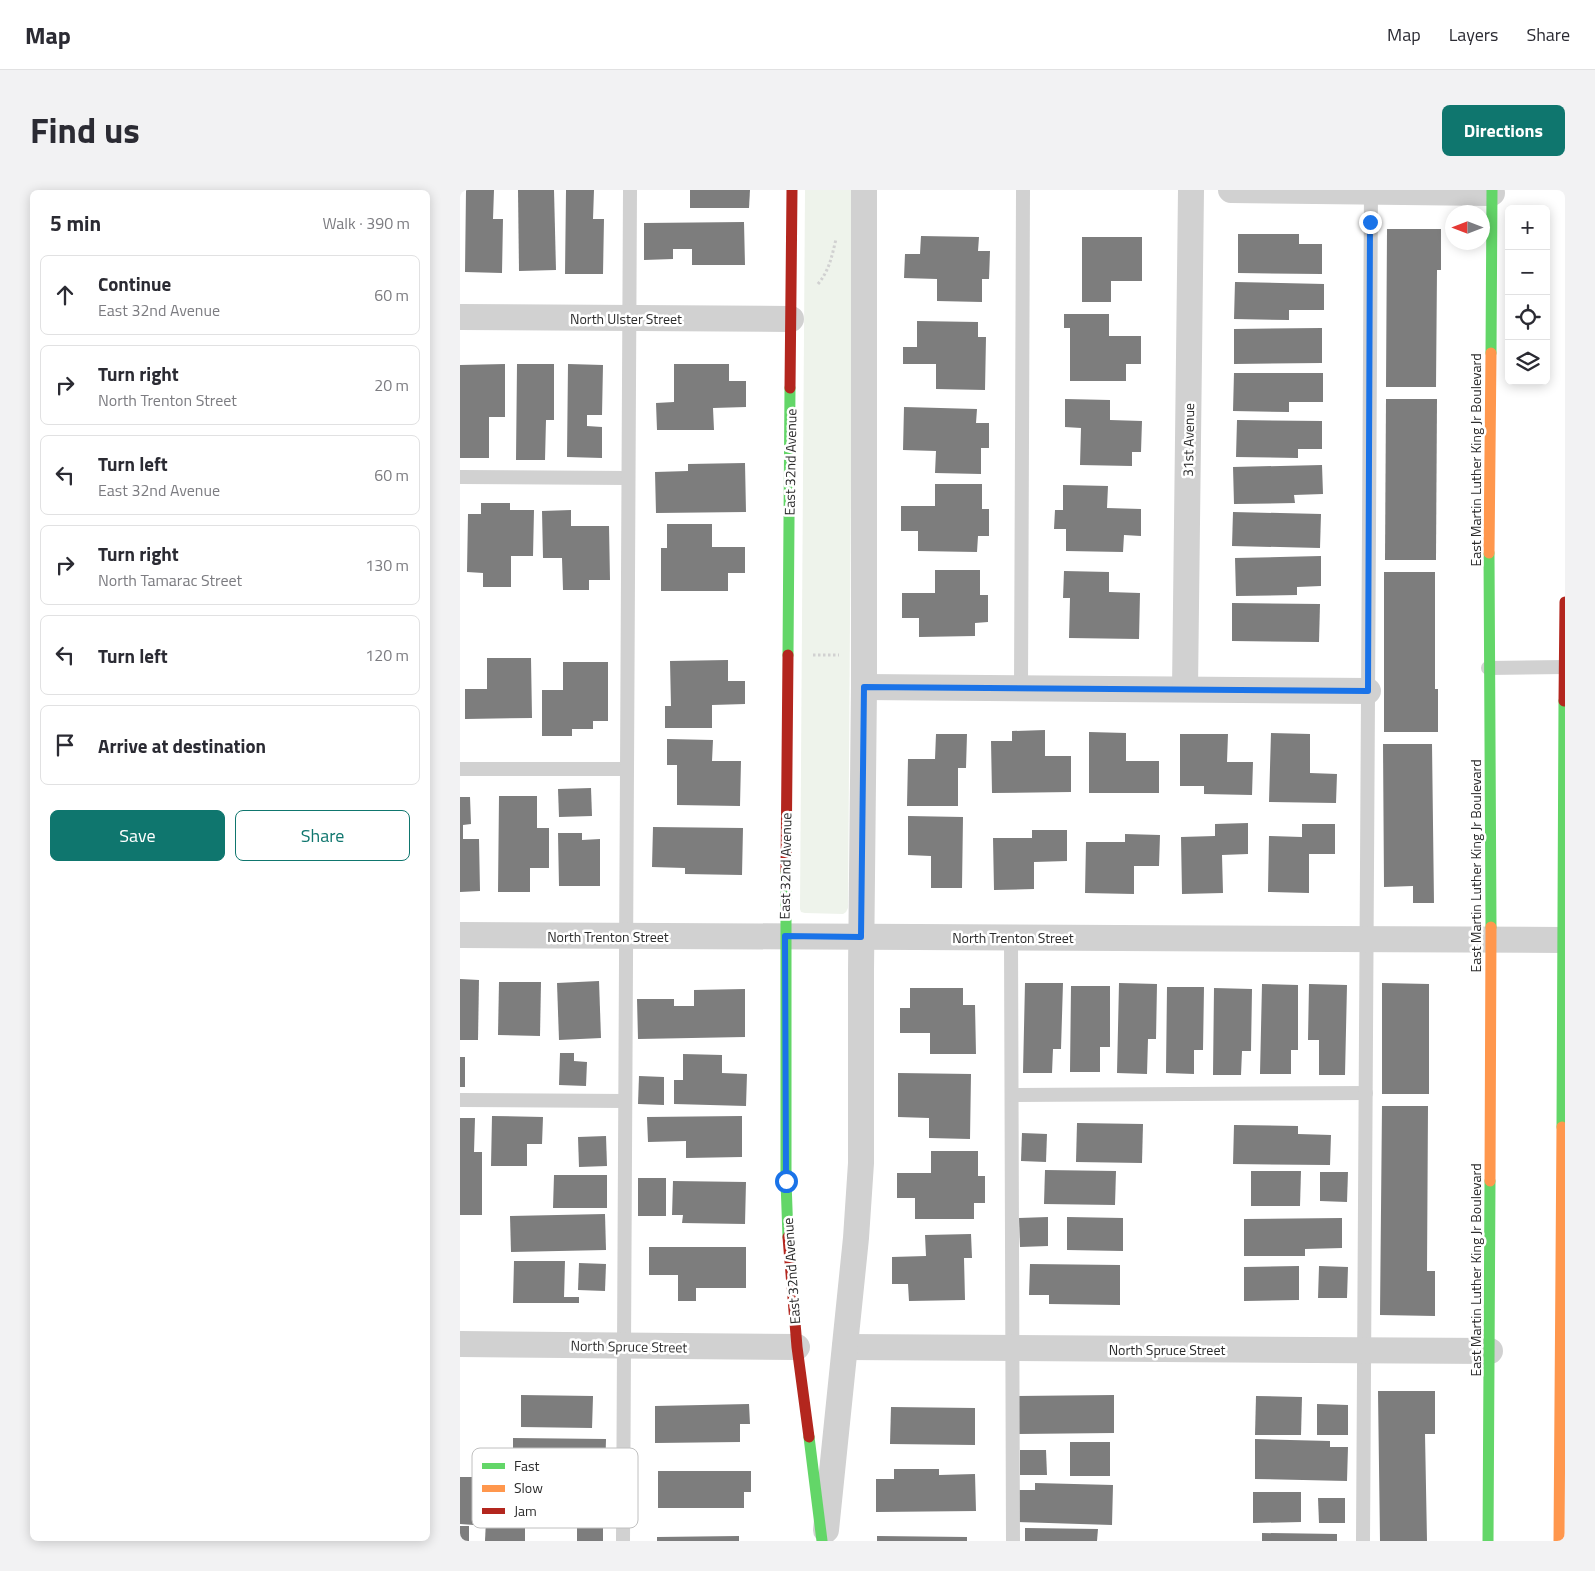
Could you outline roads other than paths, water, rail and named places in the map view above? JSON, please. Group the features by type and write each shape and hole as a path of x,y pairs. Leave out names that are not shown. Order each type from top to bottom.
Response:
{"main road":[{"name":"East 32nd Avenue","path":"792,190 785,936 786,1181 789,1251 797,1347 823,1541"},
{"name":"East Martin Luther King Jr Boulevard","path":"1488,1541 1491,940 1488,668 1492,191"},
{"path":"1559,1541 1565,602"}],"street":[{"name":"East 32nd Avenue","path":"823,1541 856,1238 860,1163 864,687 864,190"},
{"name":"31st Avenue","path":"1185,689 1191,190"},
{"path":"1231,190 1492,191"},
{"name":"North Ulster Street","path":"460,316 791,319"},
{"path":"864,687 1368,691"},
{"name":"North Trenton Street","path":"460,935 1564,940"},
{"name":"North Spruce Street","path":"460,1344 797,1347"},
{"name":"North Spruce Street","path":"845,1347 1490,1351"}],"lane":[{"path":"623,1448 630,190"},
{"path":"1021,688 1023,190"},
{"path":"1364,1541 1371,191"},
{"path":"460,477 628,478"},
{"path":"1488,668 1565,668"},
{"path":"460,769 627,769"},
{"path":"1011,938 1013,1541"},
{"path":"1012,1096 1366,1094"},
{"path":"460,1100 625,1101"},
{"path":"623,1528 623,1541"}]}
